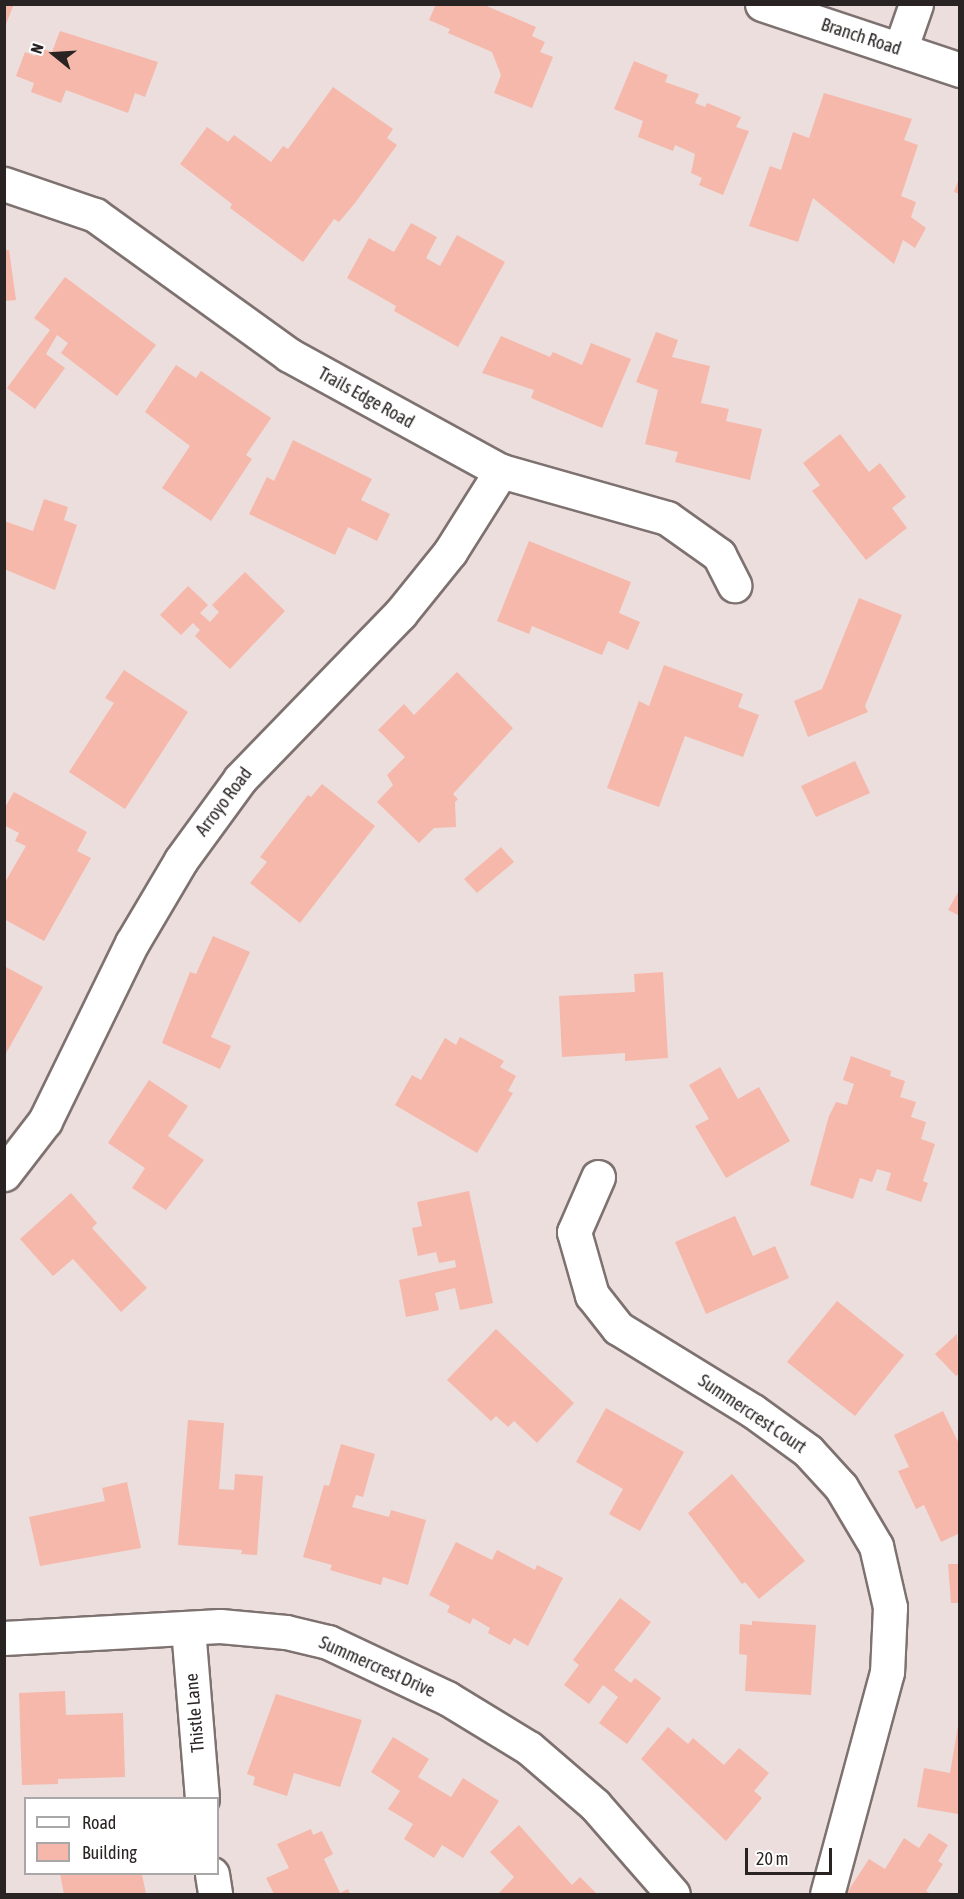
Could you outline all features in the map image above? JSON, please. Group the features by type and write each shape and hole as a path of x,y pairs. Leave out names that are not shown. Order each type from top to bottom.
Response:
{"street":[{"name":"Branch Road","path":"762,4 960,70"},
{"path":"900,50 916,4"},
{"name":"Trails Edge Road","path":"4,184 96,215 289,355 501,471 667,518 719,555 734,585"},
{"name":"Arroyo Road","path":"4,1174 45,1121 132,943 181,860 240,779 400,614 450,552 501,471"},
{"name":"Summercrest Court","path":"598,1177 574,1232 592,1295 618,1328 753,1411 808,1451 841,1486 876,1546 890,1607 887,1672 827,1894"},
{"name":"Summercrest Drive","path":"4,1638 220,1626 286,1632 328,1642 447,1698 529,1748 587,1798 673,1894"},
{"name":"Thistle Lane","path":"188,1628 202,1797"},
{"path":"212,1875 215,1894"}],"building":[{"path":"4,4 14,4 6,24 4,24"},
{"path":"436,4 482,4 536,27 532,36 545,42 540,52 553,57 532,108 494,93 501,75 492,52 448,33 450,29 429,20"},
{"path":"60,31 158,62 145,97 135,93 128,113 66,90 61,103 31,92 34,83 16,76 25,52 35,56 38,47 52,52"},
{"path":"634,61 668,75 665,82 699,94 695,103 705,107 707,103 741,117 736,127 749,131 723,195 699,185 702,178 691,173 695,154 675,145 673,151 638,137 643,121 614,109"},
{"path":"333,87 393,129 387,138 397,145 355,203 339,222 334,219 303,262 230,208 232,204 180,164 207,127 228,142 234,135 271,162 283,146 288,149"},
{"path":"824,93 912,119 904,140 918,145 901,196 916,202 911,217 926,228 915,248 903,240 894,264 813,198 798,242 749,226 770,166 781,170 793,132 809,138"},
{"path":"960,178 960,194 954,192"},
{"path":"411,223 437,237 426,258 440,266 457,235 505,262 458,347 394,311 396,306 347,278 369,238 394,252"},
{"path":"4,250 9,250 16,300 4,301"},
{"path":"65,277 156,345 117,396 61,353 68,343 57,335 46,354 65,368 35,409 7,388 50,330 34,318"},
{"path":"656,332 678,340 672,357 710,366 701,403 729,409 726,421 762,429 750,480 675,462 678,452 645,444 658,390 636,382"},
{"path":"501,336 550,357 553,352 582,365 591,343 631,359 602,428 531,398 534,390 482,373"},
{"path":"176,365 196,378 201,371 271,418 246,455 252,459 211,521 162,488 190,446 145,412"},
{"path":"840,434 869,472 880,463 906,497 892,508 907,528 866,560 812,491 820,485 803,463"},
{"path":"293,440 372,479 361,500 390,514 377,541 348,527 335,555 249,514 267,477 274,481"},
{"path":"44,499 68,507 64,520 77,525 55,590 4,569 4,521 33,531"},
{"path":"529,541 631,582 619,613 640,622 628,650 608,641 602,655 532,626 529,634 497,621"},
{"path":"245,572 285,611 230,669 195,636 200,630 193,623 181,635 160,615 188,586 208,605 200,613 210,622 219,612 212,605"},
{"path":"859,598 902,615 865,706 868,712 808,737 794,701 822,689"},
{"path":"664,665 743,694 738,707 759,715 743,757 685,736 659,807 607,788 639,701 649,706"},
{"path":"124,670 188,712 125,809 69,772 114,703 105,698"},
{"path":"457,672 513,728 453,794 458,799 455,802 456,827 434,828 419,843 377,802 393,785 387,775 405,757 378,730 404,704 414,715"},
{"path":"855,761 870,793 816,817 801,786"},
{"path":"322,784 375,826 300,923 250,883 267,862 260,857 308,795 311,797"},
{"path":"14,792 87,832 77,851 91,858 44,941 4,919 4,884 26,846 15,841 19,833 4,825 4,809"},
{"path":"501,847 514,862 477,893 464,879"},
{"path":"960,889 960,916 948,910"},
{"path":"213,936 250,952 211,1037 231,1046 220,1069 162,1043 190,972 196,974"},
{"path":"4,966 43,987 4,1057"},
{"path":"663,972 668,1058 625,1061 625,1053 562,1057 559,996 635,992 634,974"},
{"path":"460,1037 504,1061 500,1067 516,1076 508,1091 513,1093 477,1153 395,1105 412,1075 421,1080 445,1038 456,1045"},
{"path":"851,1056 891,1071 890,1076 905,1081 900,1097 916,1102 911,1117 926,1122 921,1139 935,1144 923,1181 928,1183 921,1202 886,1190 891,1173 877,1169 872,1182 860,1178 853,1199 810,1185 829,1116 836,1102 847,1105 854,1084 843,1080"},
{"path":"720,1067 738,1099 759,1087 790,1141 726,1178 695,1126 709,1119 689,1085"},
{"path":"149,1080 188,1106 168,1136 204,1160 166,1210 132,1188 145,1168 108,1143"},
{"path":"469,1191 493,1303 460,1310 455,1288 435,1293 439,1310 406,1317 399,1280 456,1267 455,1260 439,1263 436,1252 418,1256 412,1228 422,1226 417,1202"},
{"path":"71,1193 97,1223 92,1228 147,1288 121,1312 73,1259 53,1276 20,1239"},
{"path":"735,1216 753,1256 775,1246 789,1278 706,1314 675,1242"},
{"path":"837,1301 904,1355 855,1416 787,1362"},
{"path":"496,1329 574,1403 537,1443 514,1421 508,1427 496,1416 491,1421 447,1380"},
{"path":"957,1334 960,1373 956,1376 935,1354"},
{"path":"606,1408 684,1452 640,1531 609,1514 623,1489 576,1462"},
{"path":"943,1411 960,1446 960,1533 941,1542 924,1505 916,1509 898,1471 909,1467 894,1435"},
{"path":"188,1420 224,1423 219,1489 234,1490 235,1474 263,1476 257,1555 241,1554 242,1550 178,1545"},
{"path":"341,1444 375,1454 363,1497 356,1495 352,1507 389,1517 391,1510 426,1520 408,1585 383,1577 381,1585 330,1570 332,1565 303,1557 324,1485 329,1486"},
{"path":"732,1474 805,1561 759,1599 745,1582 742,1584 688,1513"},
{"path":"127,1482 141,1548 40,1566 29,1517 105,1501 102,1488"},
{"path":"456,1542 492,1560 497,1550 535,1570 537,1565 563,1578 528,1646 514,1638 510,1645 488,1633 490,1628 473,1618 470,1624 447,1612 450,1606 429,1595"},
{"path":"948,1564 960,1564 960,1603 951,1603"},
{"path":"620,1598 651,1622 614,1670 631,1683 635,1678 661,1698 627,1744 599,1723 618,1697 603,1685 589,1704 564,1685 579,1665 573,1660"},
{"path":"752,1621 816,1625 811,1695 745,1691 747,1655 739,1654 740,1624 752,1625"},
{"path":"65,1691 66,1715 123,1713 125,1777 58,1779 58,1784 22,1785 19,1693"},
{"path":"276,1694 362,1720 340,1787 294,1773 287,1796 253,1785 255,1777 247,1774"},
{"path":"958,1726 958,1814 917,1807 924,1768 950,1773"},
{"path":"668,1727 688,1744 693,1738 724,1765 739,1748 769,1773 754,1791 762,1798 726,1841 641,1759"},
{"path":"393,1737 429,1759 418,1777 451,1797 463,1778 499,1801 463,1858 442,1845 434,1858 404,1839 413,1824 388,1809 400,1791 371,1772"},
{"path":"519,1825 572,1885 580,1877 597,1894 498,1894 514,1877 490,1852"},
{"path":"311,1829 313,1835 322,1831 333,1854 324,1859 340,1893 348,1889 350,1894 274,1894 266,1878 289,1868 277,1844"},
{"path":"929,1833 948,1845 938,1861 943,1864 926,1891 931,1894 846,1894 869,1859 885,1869 904,1838 919,1848"},
{"path":"60,1875 142,1875 146,1894 64,1894"}]}
